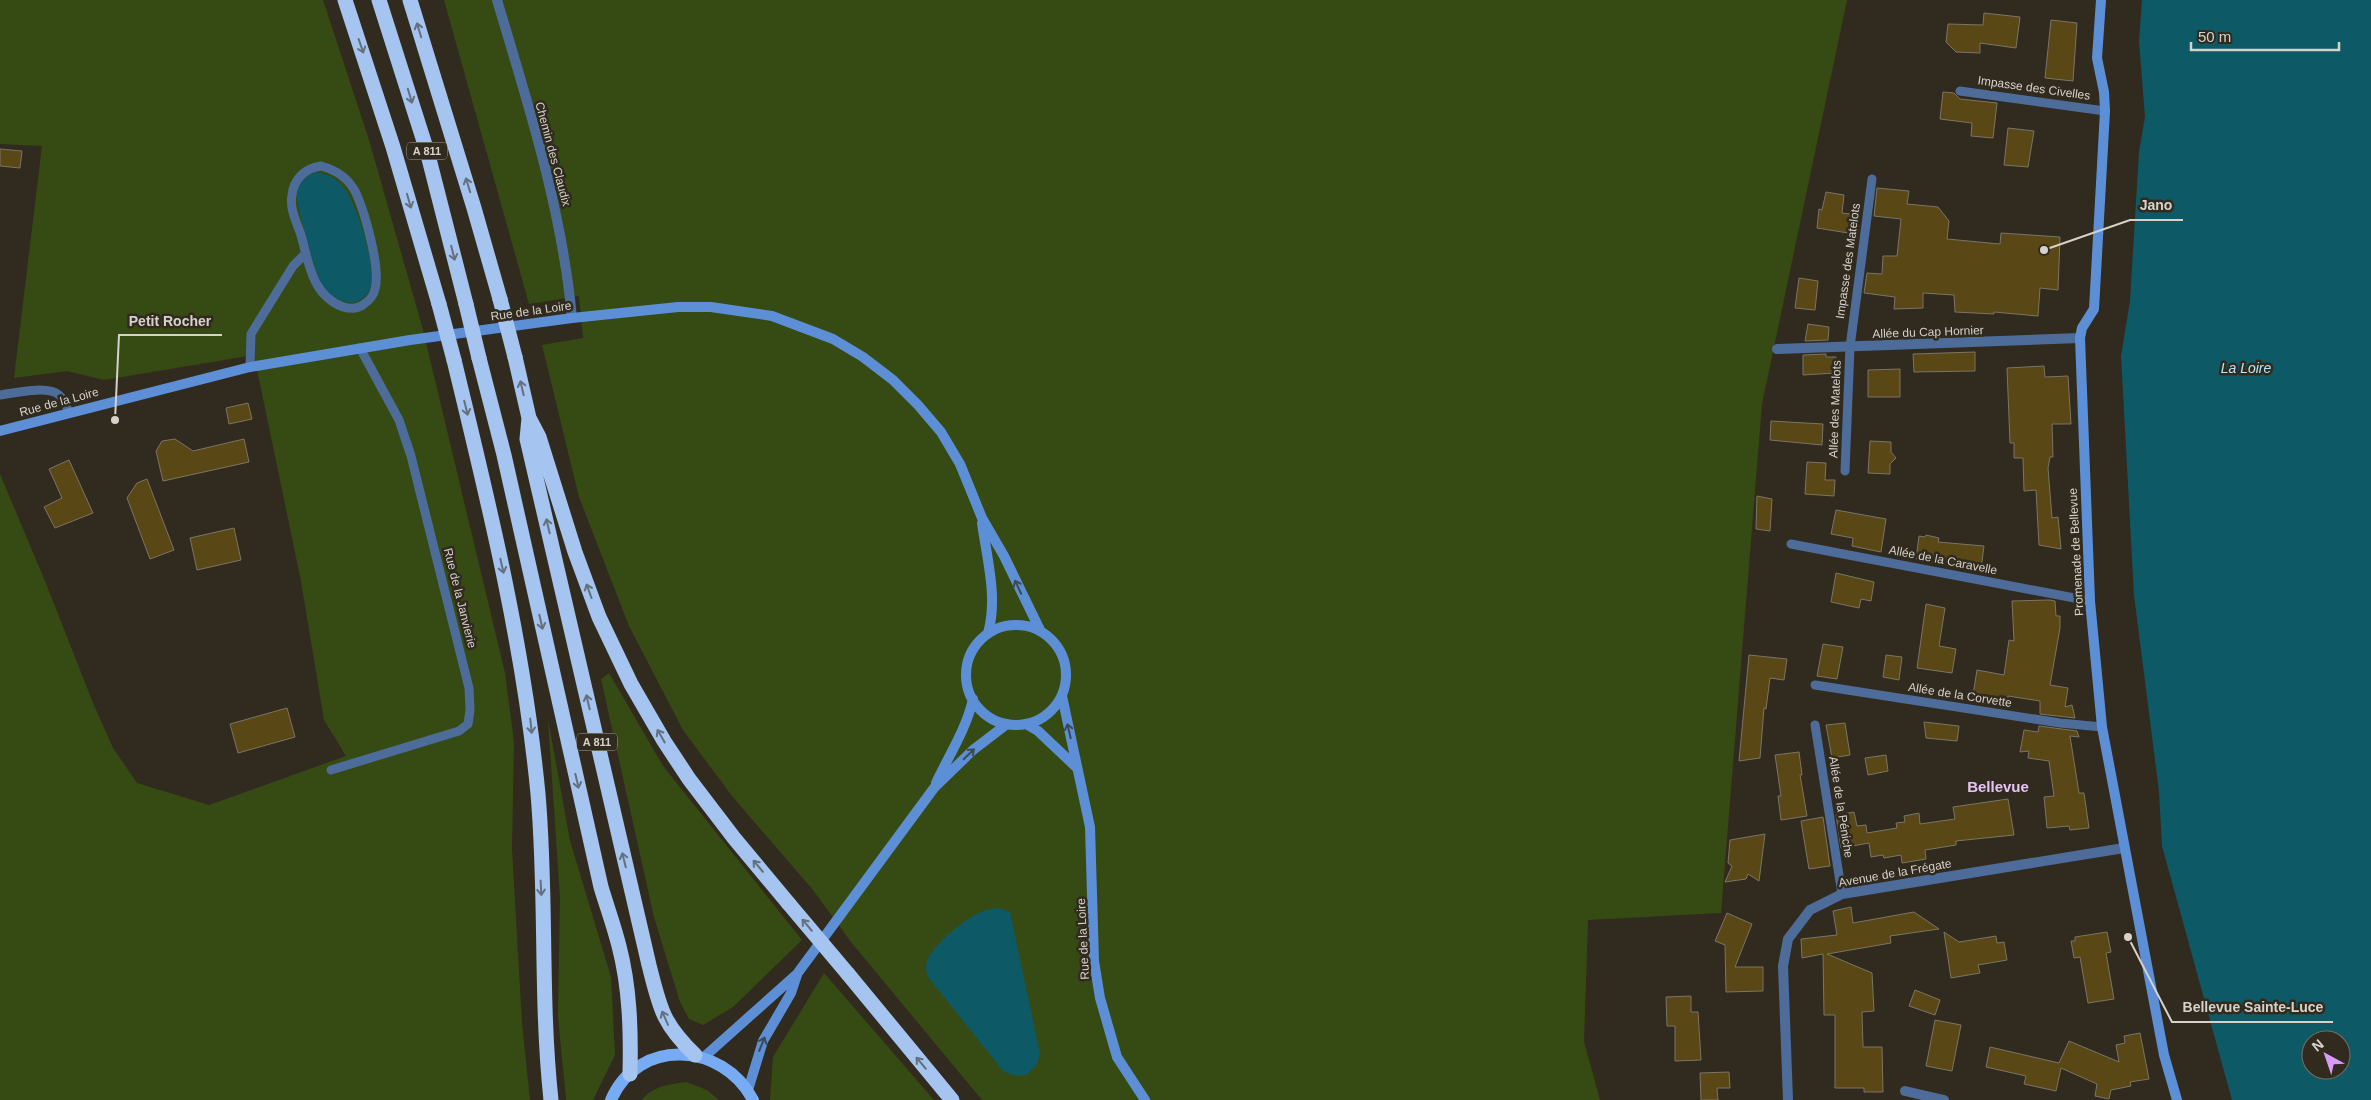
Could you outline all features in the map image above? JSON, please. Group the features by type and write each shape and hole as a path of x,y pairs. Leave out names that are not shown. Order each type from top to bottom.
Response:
{"highway":[{"path":"345,0 393,147 439,304 504,574 520,653 530,717 538,796 546,1047 551,1100"},
{"name":"A 811","path":"379,0 427,151 504,455 601,887 619,948 631,1033 630,1074"},
{"name":"A 811","path":"410,0 461,164 515,357 529,418 527,439 660,1007 668,1026 700,1056"},
{"path":"529,418 539,437 575,552 599,617 631,684 664,741 688,779 734,838 952,1100"}],"main road":[{"path":"611,1100 630,1074 641,1066 660,1058 681,1054 700,1056 729,1070 750,1095"}],"street":[{"name":"Chemin des Claudix","path":"497,0 552,195 564,252 572,318"},
{"name":"Promenade de Bellevue","path":"2101,0 2097,58 2104,92 2105,110 2094,309 2082,328 2080,338 2090,601 2102,727 2164,1056 2177,1100"},
{"name":"Rue de la Loire","path":"0,431 250,367 360,348 572,318 678,307 711,307 772,316 833,339 863,358 892,380 935,425 960,464 982,518 1004,556 1040,630"},
{"name":"Allée du Cap Hornier","path":"1777,349 2080,338"},
{"name":"Rue de la Loire","path":"982,518 993,598 992,621 988,633"},
{"path":"1010,625 1025,625 1040,630 1053,640 1063,655 1067,680 1062,696 1047,714 1026,724 1007,724 983,713 973,699 966,679 966,668 974,649 988,633 1010,625"},
{"name":"Rue de la Loire","path":"1062,696 1076,767 1085,795 1090,827 1094,961 1100,998 1117,1057 1145,1100"},
{"path":"934,788 966,722 973,699"},
{"path":"700,1056 797,974 934,788 973,750 1007,724"},
{"path":"1026,724 1038,731 1076,767"},
{"name":"Avenue de la Frégate","path":"1788,1100 1783,966 1788,939 1810,910 1842,894 2124,848"},
{"path":"750,1095 762,1041 791,993 797,974"},
{"path":"1905,1091 1944,1100"}],"lane":[{"name":"Impasse des Civelles","path":"1960,91 2105,110"},
{"path":"321,166 332,169 344,177 355,192 369,234 376,270 375,289 369,301 359,308 346,308 330,302 320,292 306,252 291,196 300,176 309,168 321,166"},
{"name":"Impasse des Matelots","path":"1850,347 1872,179"},
{"path":"250,367 251,334 293,266 306,252"},
{"name":"Allée des Matelots","path":"1845,471 1850,347"},
{"name":"Rue de la Janvierie","path":"331,770 458,731 468,724 470,710 470,688 411,456 398,420 360,348"},
{"path":"0,395 35,390 51,392 62,397 69,413"},
{"name":"Allée de la Caravelle","path":"1791,544 2090,601"},
{"name":"Allée de la Corvette","path":"1815,685 2060,723 2102,727"},
{"name":"Allée de la Péniche","path":"1816,725 1842,894"}],"green space":[{"path":"0,0 323,0 369,140 422,326 505,673 514,742 512,849 522,1023 530,1100 0,1100 0,474 93,703 113,748 137,783 209,805 346,756 324,720 301,581 254,355 104,380 67,371 14,378 42,146 0,144"},
{"path":"444,0 1847,0 1762,404 1721,913 1588,920 1584,1042 1600,1100 982,1100 851,942 813,890 732,796 683,730 629,626 579,497 542,345 583,338 579,296 529,304"},
{"path":"609,673 663,766 802,940 733,1007 703,1025 689,1019 680,1002 654,917 601,679"},
{"path":"548,719 570,841 611,977 615,1055 593,1100 566,1100 558,1016 560,897"},
{"path":"824,973 934,1100 770,1100 773,1057"},
{"path":"686,1082 707,1090 719,1100 642,1100 656,1089"}],"water":[{"name":"La Loire","path":"2142,0 2371,0 2371,1100 2232,1100 2162,846 2159,791 2134,595 2121,356 2130,301 2139,152 2145,117 2139,41"},
{"path":"315,172 331,177 344,188 354,207 364,234 371,262 372,283 367,295 356,302 342,301 323,287 312,257 297,195 303,181"},
{"path":"999,908 1010,912 1040,1054 1037,1064 1026,1075 1018,1076 1004,1072 928,977 926,970 927,961 932,953 952,931 976,914 985,910"}],"building":[{"path":"1984,13 2020,17 2016,48 1980,43 1980,53 1956,52 1946,42 1948,24 1983,25"},
{"path":"2051,20 2077,23 2073,81 2045,78"},
{"path":"1943,92 1954,93 1960,99 1997,103 1993,138 1971,136 1972,123 1940,119"},
{"path":"2008,128 2034,131 2028,167 2004,165"},
{"path":"0,149 22,151 20,168 0,166"},
{"path":"1877,188 1909,191 1907,204 1938,207 1949,221 1947,239 2000,244 2001,233 2060,237 2058,290 2040,288 2038,316 1994,312 1994,314 1955,312 1954,295 1923,293 1923,308 1894,309 1895,297 1864,293 1867,273 1882,274 1883,256 1897,256 1901,219 1874,216"},
{"path":"1826,192 1844,195 1842,213 1850,214 1848,233 1817,228 1819,209 1822,210"},
{"path":"1799,278 1818,281 1815,310 1795,308"},
{"path":"1808,324 1829,327 1828,340 1805,341"},
{"path":"1975,352 1975,371 1914,372 1913,354"},
{"path":"1826,354 1826,357 1836,357 1835,373 1803,375 1803,355"},
{"path":"2044,366 2045,377 2068,376 2071,424 2052,424 2053,457 2050,457 2048,468 2052,518 2058,517 2061,549 2039,545 2036,490 2024,491 2023,458 2014,458 2014,443 2010,443 2007,368"},
{"path":"1900,369 1900,397 1868,397 1868,370"},
{"path":"248,403 252,419 229,424 226,408"},
{"path":"1771,421 1823,424 1822,445 1770,440"},
{"path":"175,439 193,451 244,439 249,462 163,481 156,451 162,441"},
{"path":"1870,441 1891,442 1891,452 1896,458 1890,464 1890,474 1868,473"},
{"path":"69,460 93,513 55,528 44,507 62,498 49,469"},
{"path":"1807,462 1826,463 1825,480 1835,480 1834,496 1805,494"},
{"path":"147,479 174,550 150,559 127,498 137,483"},
{"path":"1757,496 1772,499 1770,531 1756,529"},
{"path":"1836,510 1886,519 1881,552 1852,546 1853,538 1831,534"},
{"path":"234,528 241,560 197,570 190,538"},
{"path":"1926,535 1939,538 1938,542 1984,546 1981,569 1916,559 1919,536 1925,537"},
{"path":"1836,573 1874,582 1871,601 1861,599 1859,608 1831,602"},
{"path":"2012,601 2055,601 2056,616 2060,616 2060,628 2050,685 2068,688 2065,707 2072,705 2075,718 2040,714 2040,701 2008,696 2008,701 1989,698 1988,704 1972,701 1977,670 2004,675 2009,640 2014,641"},
{"path":"1926,604 1945,608 1939,646 1956,649 1952,673 1917,668"},
{"path":"1823,644 1843,647 1837,679 1817,676"},
{"path":"1749,655 1787,659 1784,680 1770,678 1766,709 1764,708 1760,758 1739,761"},
{"path":"1886,655 1902,657 1899,680 1883,677"},
{"path":"287,708 295,737 238,753 230,724"},
{"path":"1924,722 1959,726 1957,741 1926,738"},
{"path":"1845,723 1850,755 1832,758 1826,725"},
{"path":"2039,726 2077,731 2079,737 2070,736 2079,793 2084,793 2089,828 2070,830 2069,826 2047,828 2044,797 2054,796 2049,761 2028,758 2029,751 2020,752 2024,730 2038,732"},
{"path":"1799,752 1802,775 1800,775 1807,816 1781,820 1778,796 1781,796 1775,755"},
{"path":"1886,755 1888,771 1868,775 1865,758"},
{"path":"2008,799 2014,835 1956,841 1956,845 1925,850 1926,859 1902,863 1901,855 1884,858 1883,855 1871,857 1869,843 1841,848 1836,815 1854,812 1857,826 1866,825 1867,833 1897,828 1896,823 1905,822 1904,816 1919,813 1920,824 1955,819 1953,807"},
{"path":"1823,817 1830,866 1809,869 1801,821"},
{"path":"1765,834 1759,881 1748,874 1746,879 1725,882 1732,866 1728,863 1730,840"},
{"path":"1851,907 1853,923 1914,912 1939,929 1890,936 1891,943 1827,954 1872,973 1874,1011 1862,1012 1863,1047 1882,1047 1883,1092 1864,1092 1864,1088 1835,1088 1835,1015 1824,1015 1823,954 1802,958 1801,939 1837,935 1833,911"},
{"path":"1727,913 1752,924 1735,967 1763,967 1763,991 1726,992 1725,945 1715,941"},
{"path":"1944,932 1959,942 1996,936 1997,943 2004,942 2007,960 1978,965 1980,973 1951,978"},
{"path":"2107,932 2111,952 2106,953 2114,999 2088,1003 2080,957 2074,958 2071,941 2075,941 2075,937"},
{"path":"1915,990 1940,1000 1935,1015 1909,1006"},
{"path":"1691,996 1691,1012 1698,1012 1701,1060 1675,1061 1675,1026 1667,1026 1666,997"},
{"path":"1935,1020 1961,1025 1952,1071 1926,1066"},
{"path":"2140,1033 2149,1079 2130,1082 2131,1086 2111,1090 2109,1099 2095,1096 2097,1084 2061,1068 2056,1091 2024,1084 2026,1076 1986,1067 1990,1047 2059,1063 2069,1041 2119,1062 2116,1045 2125,1043 2124,1036"},
{"path":"1729,1072 1730,1088 1717,1088 1718,1100 1701,1100 1700,1073"}],"place":[{"name":"Jano","path":"2044,250"},
{"name":"Petit Rocher","path":"115,420"},
{"name":"Bellevue Sainte-Luce","path":"2128,937"}],"district":[{"name":"Bellevue","path":"1998,787"}]}
